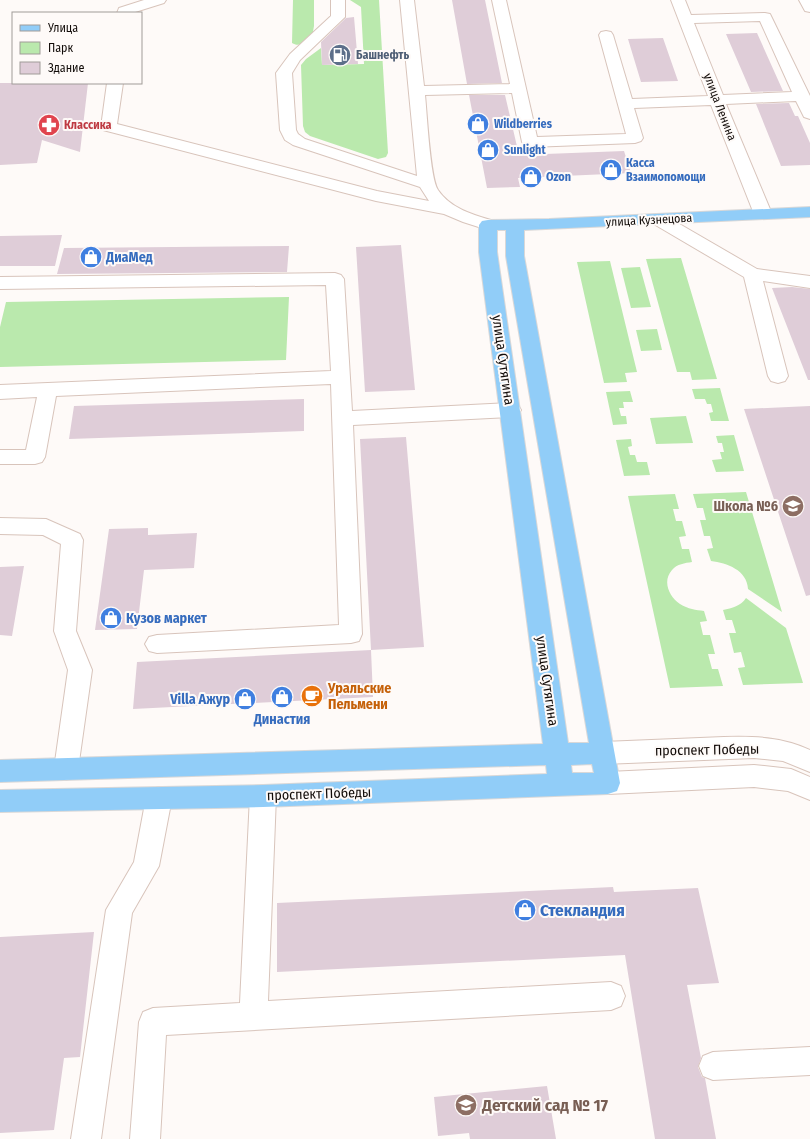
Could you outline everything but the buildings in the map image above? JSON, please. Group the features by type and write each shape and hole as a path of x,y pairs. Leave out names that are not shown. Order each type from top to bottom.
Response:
{"main road":[{"name":"улица Кузнецова","path":"488,225 810,212"},
{"name":"улица Сутягина","path":"488,225 488,252 511,410 561,785"},
{"name":"улица Сутягина","path":"515,225 515,256 603,753"},
{"name":"проспект Победы","path":"0,771 603,753"},
{"path":"603,753 608,783"},
{"name":"проспект Победы","path":"0,801 263,796 608,783"}],"street":[{"path":"124,12 159,0"},
{"path":"338,0 338,17 295,57 284,73 288,130 291,137 299,142 426,184"},
{"path":"407,0 426,184 432,196 447,209"},
{"path":"499,0 530,142 635,138 606,36"},
{"name":"улица Ленина","path":"678,0 716,100 763,214"},
{"path":"806,0 810,8"},
{"path":"685,19 765,17 810,114"},
{"path":"115,84 109,127 376,196 447,209 488,225"},
{"path":"416,91 518,88"},
{"path":"626,104 802,96"},
{"path":"658,219 708,250 752,274 810,282"},
{"path":"752,274 778,376"},
{"path":"0,283 336,279 351,634 157,644"},
{"path":"0,392 341,376"},
{"path":"0,457 35,457 48,389"},
{"path":"343,419 511,410"},
{"path":"0,526 46,527 72,540 65,630 80,670 66,769"},
{"name":"проспект Победы","path":"603,753 740,747 774,749 800,756 810,761"},
{"path":"608,783 754,776 791,780 810,789"},
{"path":"253,1017 263,796"},
{"path":"86,1139 119,910 146,866 159,798"},
{"path":"145,1139 153,1022 611,996"},
{"path":"713,1066 810,1061"}],"green space":[{"path":"293,0 314,0 314,26 312,37 298,45 292,43"},
{"path":"350,0 379,0 388,153 386,157 378,159 310,136 305,132 303,126 301,65 306,59 321,48 322,65 364,64 361,7"},
{"path":"681,258 717,379 692,380 690,372 677,372 646,259"},
{"path":"610,261 637,372 625,373 627,382 604,383 577,262"},
{"path":"640,267 651,307 631,308 621,268"},
{"path":"289,297 286,360 0,367 0,327 6,302"},
{"path":"657,329 662,350 641,351 636,330"},
{"path":"720,388 729,421 711,421 709,413 713,412 711,404 707,404 705,399 695,399 692,389"},
{"path":"630,391 633,402 623,402 624,408 619,408 621,416 626,416 627,424 613,425 606,392"},
{"path":"686,416 693,443 656,444 650,418"},
{"path":"734,435 744,471 716,472 712,460 722,459 720,452 724,452 722,443 718,443 716,436"},
{"path":"631,439 632,446 628,447 630,455 635,455 637,462 647,462 650,475 624,476 616,440"},
{"path":"746,492 782,612 748,589 747,582 740,572 729,566 711,561 707,549 713,548 710,536 704,536 700,520 706,520 703,508 697,508 693,494"},
{"path":"675,494 679,509 673,509 676,521 682,521 686,536 679,537 682,549 689,549 692,562 679,565 672,570 667,579 668,588 676,601 680,604 695,610 704,611 707,621 700,622 703,635 710,635 715,654 708,654 712,669 718,669 723,686 670,688 628,496"},
{"path":"746,598 786,628 803,683 743,685 738,668 745,667 741,652 734,653 729,633 736,633 732,620 726,620 723,610 739,605"}],"place":[{"name":"Башнефть","path":"340,55"},
{"name":"Wildberries","path":"478,124"},
{"name":"Классика","path":"49,125"},
{"name":"Sunlight","path":"488,150"},
{"name":"Касса Взаимопомощи","path":"611,170"},
{"name":"Ozon","path":"531,177"},
{"name":"ДиаМед","path":"91,257"},
{"name":"Школа №6","path":"793,506"},
{"name":"Кузов маркет","path":"111,618"},
{"name":"Уральские Пельмени","path":"312,696"},
{"name":"Династия","path":"282,697"},
{"name":"Villa Ажур","path":"245,699"},
{"name":"Стекландия","path":"525,910"},
{"name":"Детский сад № 17","path":"466,1105"}]}
